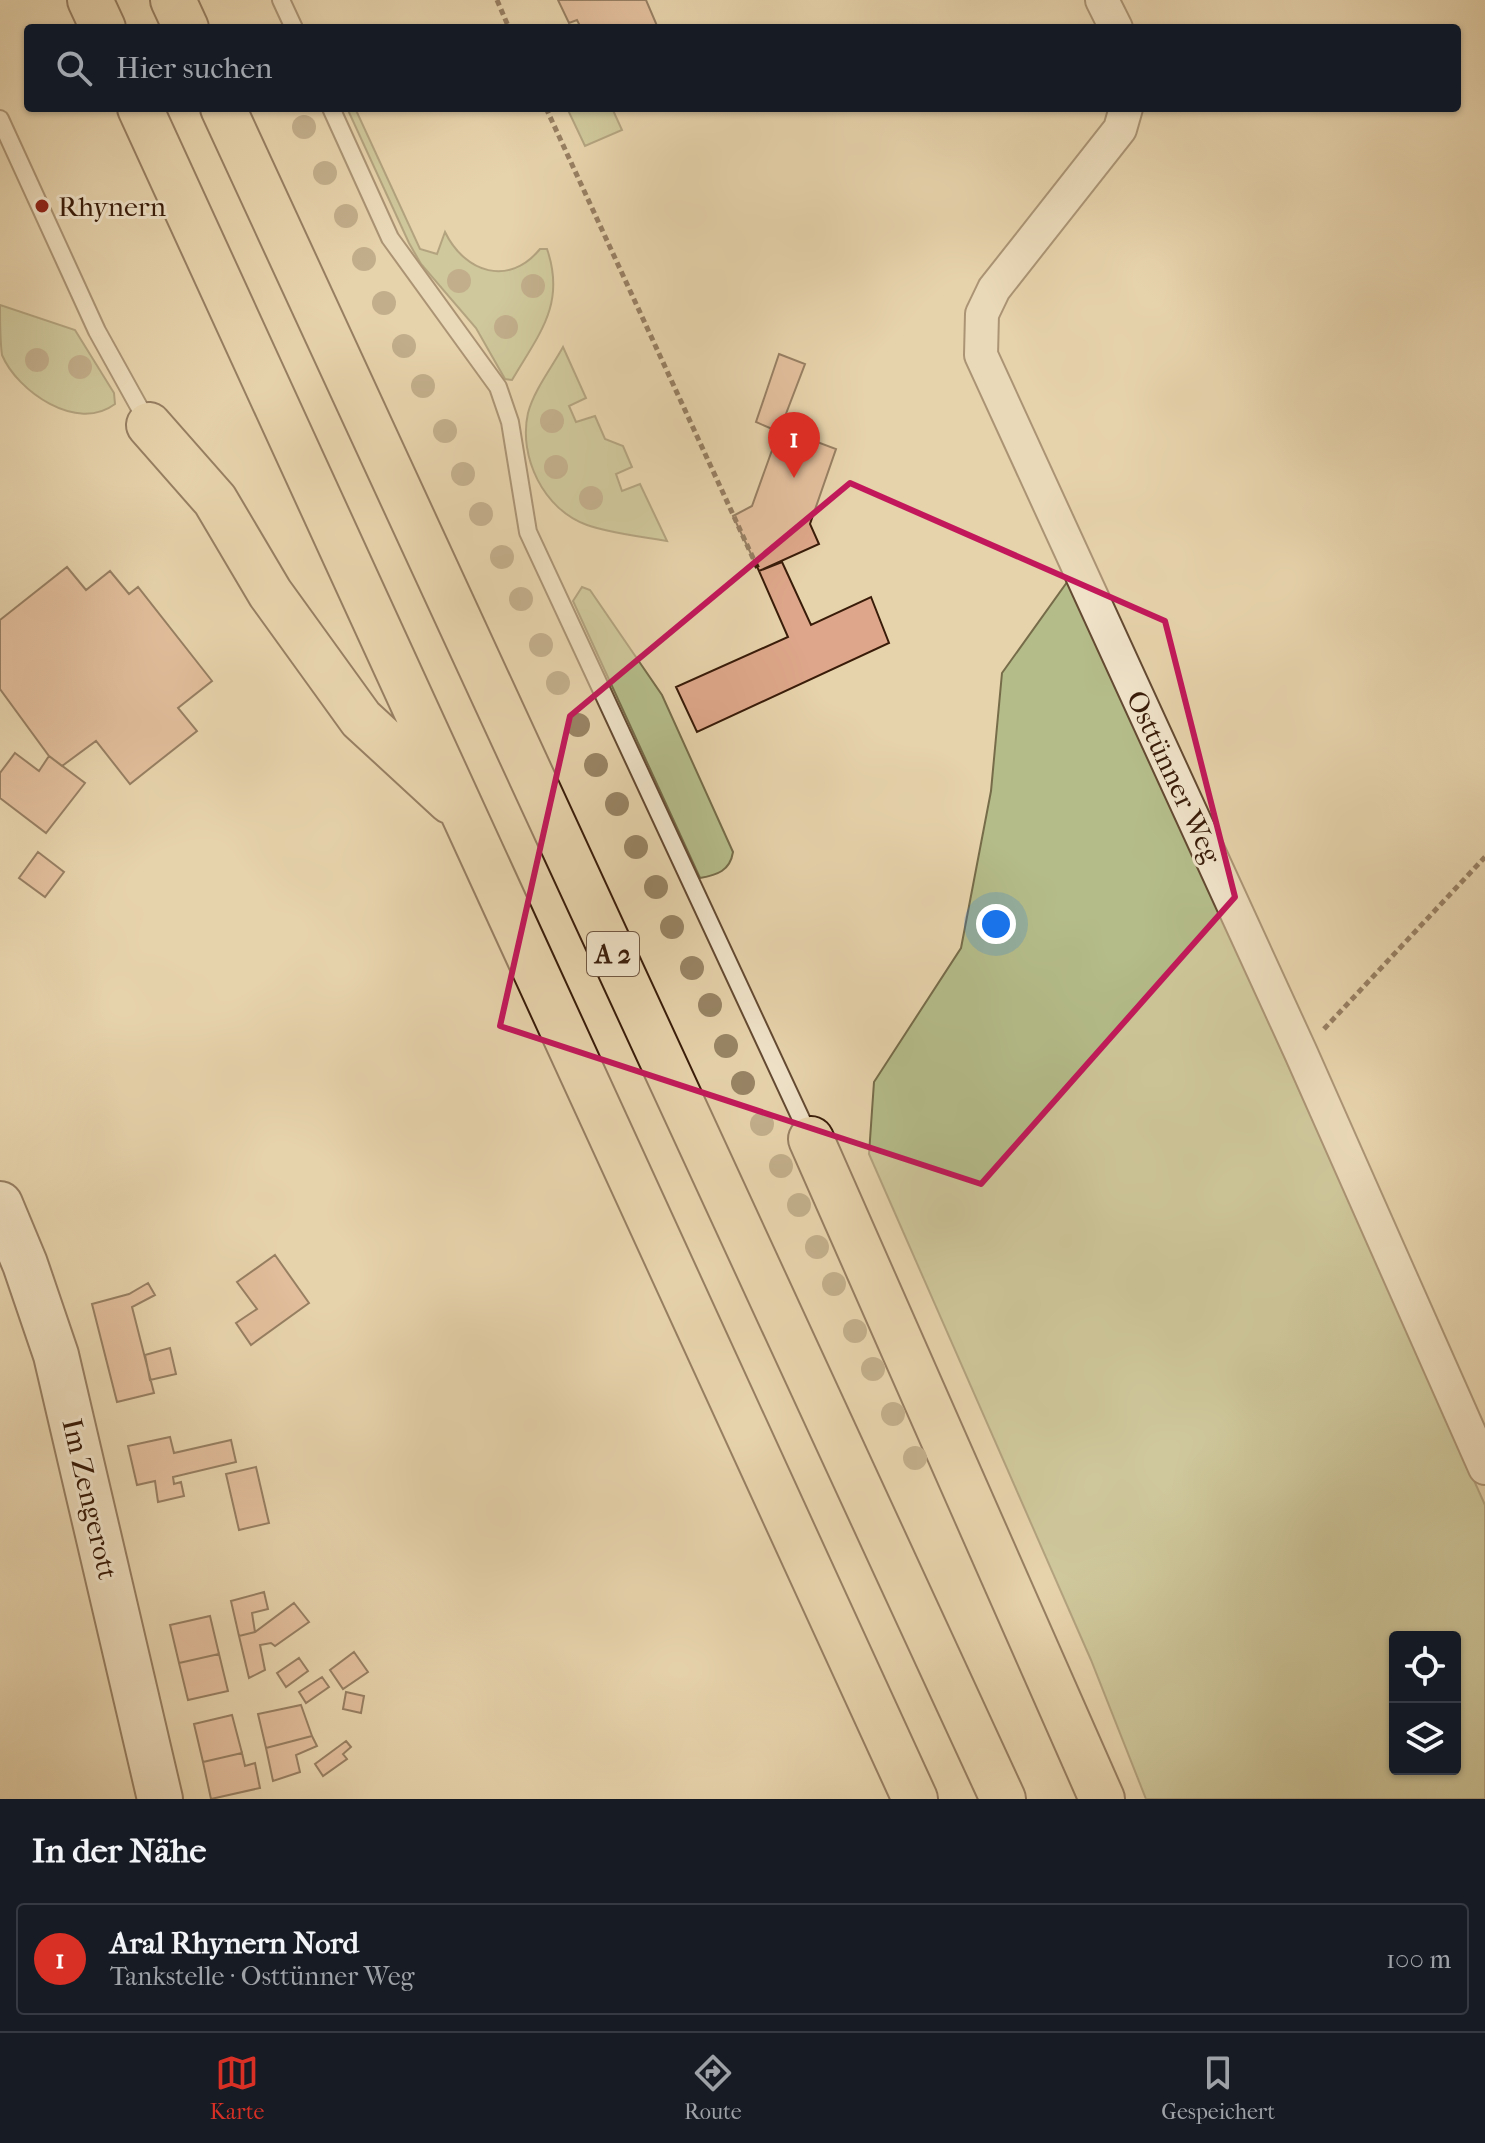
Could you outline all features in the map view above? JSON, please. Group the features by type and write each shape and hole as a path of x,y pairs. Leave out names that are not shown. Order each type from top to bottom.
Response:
{"highway":[{"path":"90,0 101,24"},
{"path":"173,0 184,24"},
{"path":"142,112 915,1799"},
{"name":"A 2","path":"225,112 1003,1799"},
{"path":"149,425 215,500 270,593 361,719 467,816"},
{"path":"811,1139 1102,1799"}],"main road":[{"name":"Im Zengerott","path":"0,1204 25,1264 56,1355 160,1799"}],"street":[{"path":"1102,0 1114,24"},
{"name":"Osttünner Weg","path":"1125,112 1120,129 994,289 982,314 981,355 1301,1053 1485,1468"}],"lane":[{"path":"281,0 292,24"},
{"path":"333,112 390,238 498,387 510,422 528,532 811,1139"},
{"path":"0,119 97,331 149,425"}],"path":[{"path":"497,0 507,24"},
{"path":"548,112 745,548 759,571"},
{"path":"1301,1053 1485,857"}],"highlighted area":[{"path":"850,483 1165,621 1235,897 981,1184 500,1026 570,716"}],"green space":[{"path":"349,112 357,112 420,249 437,254 445,232 464,257 488,270 502,271 528,261 540,249 547,249 553,286 547,318 512,380 505,379 476,328 421,264"},
{"path":"569,112 614,112 622,130 585,146"},
{"path":"0,305 75,330 114,393 115,404 100,412 83,414 67,411 34,394 10,369 2,355"},
{"path":"563,347 586,398 569,406 576,422 595,416 605,439 623,446 632,467 616,474 622,491 640,484 667,541 616,533 572,518 547,495 538,480 527,447 528,413 539,387"},
{"path":"1070,578 1485,1505 1485,1799 1146,1799 1091,1660 869,1154 874,1082 961,948 991,791 1002,673"},
{"path":"582,587 590,590 662,695 733,852 726,868 717,873 700,878 573,601"}],"building":[{"path":"558,0 646,0 656,24 579,24 577,20 569,23"},
{"path":"779,354 805,364 779,432 756,422"},
{"path":"780,428 836,449 810,524 819,544 759,571 733,516 752,506"},
{"path":"782,562 811,625 871,597 889,643 697,732 676,687 788,637 759,571"},
{"path":"67,567 86,590 110,571 129,594 138,587 212,681 178,708 197,731 130,784 96,741 62,766 49,756 0,689 0,620"},
{"path":"15,753 39,771 49,756 85,783 46,833 0,798 0,773"},
{"path":"38,852 64,872 45,897 19,878"},
{"path":"275,1255 309,1303 251,1345 236,1323 257,1309 237,1282"},
{"path":"148,1283 155,1295 132,1307 154,1393 117,1402 92,1304 129,1294"},
{"path":"170,1348 176,1374 150,1380 145,1355"},
{"path":"170,1437 174,1453 231,1440 236,1462 173,1477 174,1484 181,1482 184,1496 158,1502 155,1481 137,1485 128,1446"},
{"path":"256,1467 269,1523 239,1530 226,1474"},
{"path":"264,1592 268,1609 252,1613 255,1632 239,1636 231,1601"},
{"path":"294,1603 309,1622 275,1646 271,1643 260,1645 265,1670 249,1678 239,1636 255,1632"},
{"path":"210,1616 219,1654 179,1663 170,1625"},
{"path":"354,1652 368,1672 343,1689 330,1670"},
{"path":"219,1654 228,1691 188,1700 179,1663"},
{"path":"299,1658 308,1671 286,1687 277,1673"},
{"path":"322,1677 329,1687 306,1703 299,1692"},
{"path":"346,1692 364,1696 361,1713 343,1709"},
{"path":"301,1705 312,1736 266,1748 258,1714"},
{"path":"232,1715 242,1753 203,1762 194,1724"},
{"path":"312,1736 317,1746 296,1755 300,1772 273,1781 266,1748"},
{"path":"346,1741 351,1747 343,1754 347,1759 323,1776 315,1764"},
{"path":"242,1753 245,1766 255,1763 260,1788 211,1799 203,1762"}],"place":[{"name":"Rhynern","path":"42,206"},
{"name":"Aral Rhynern Nord","path":"794,478"}]}
